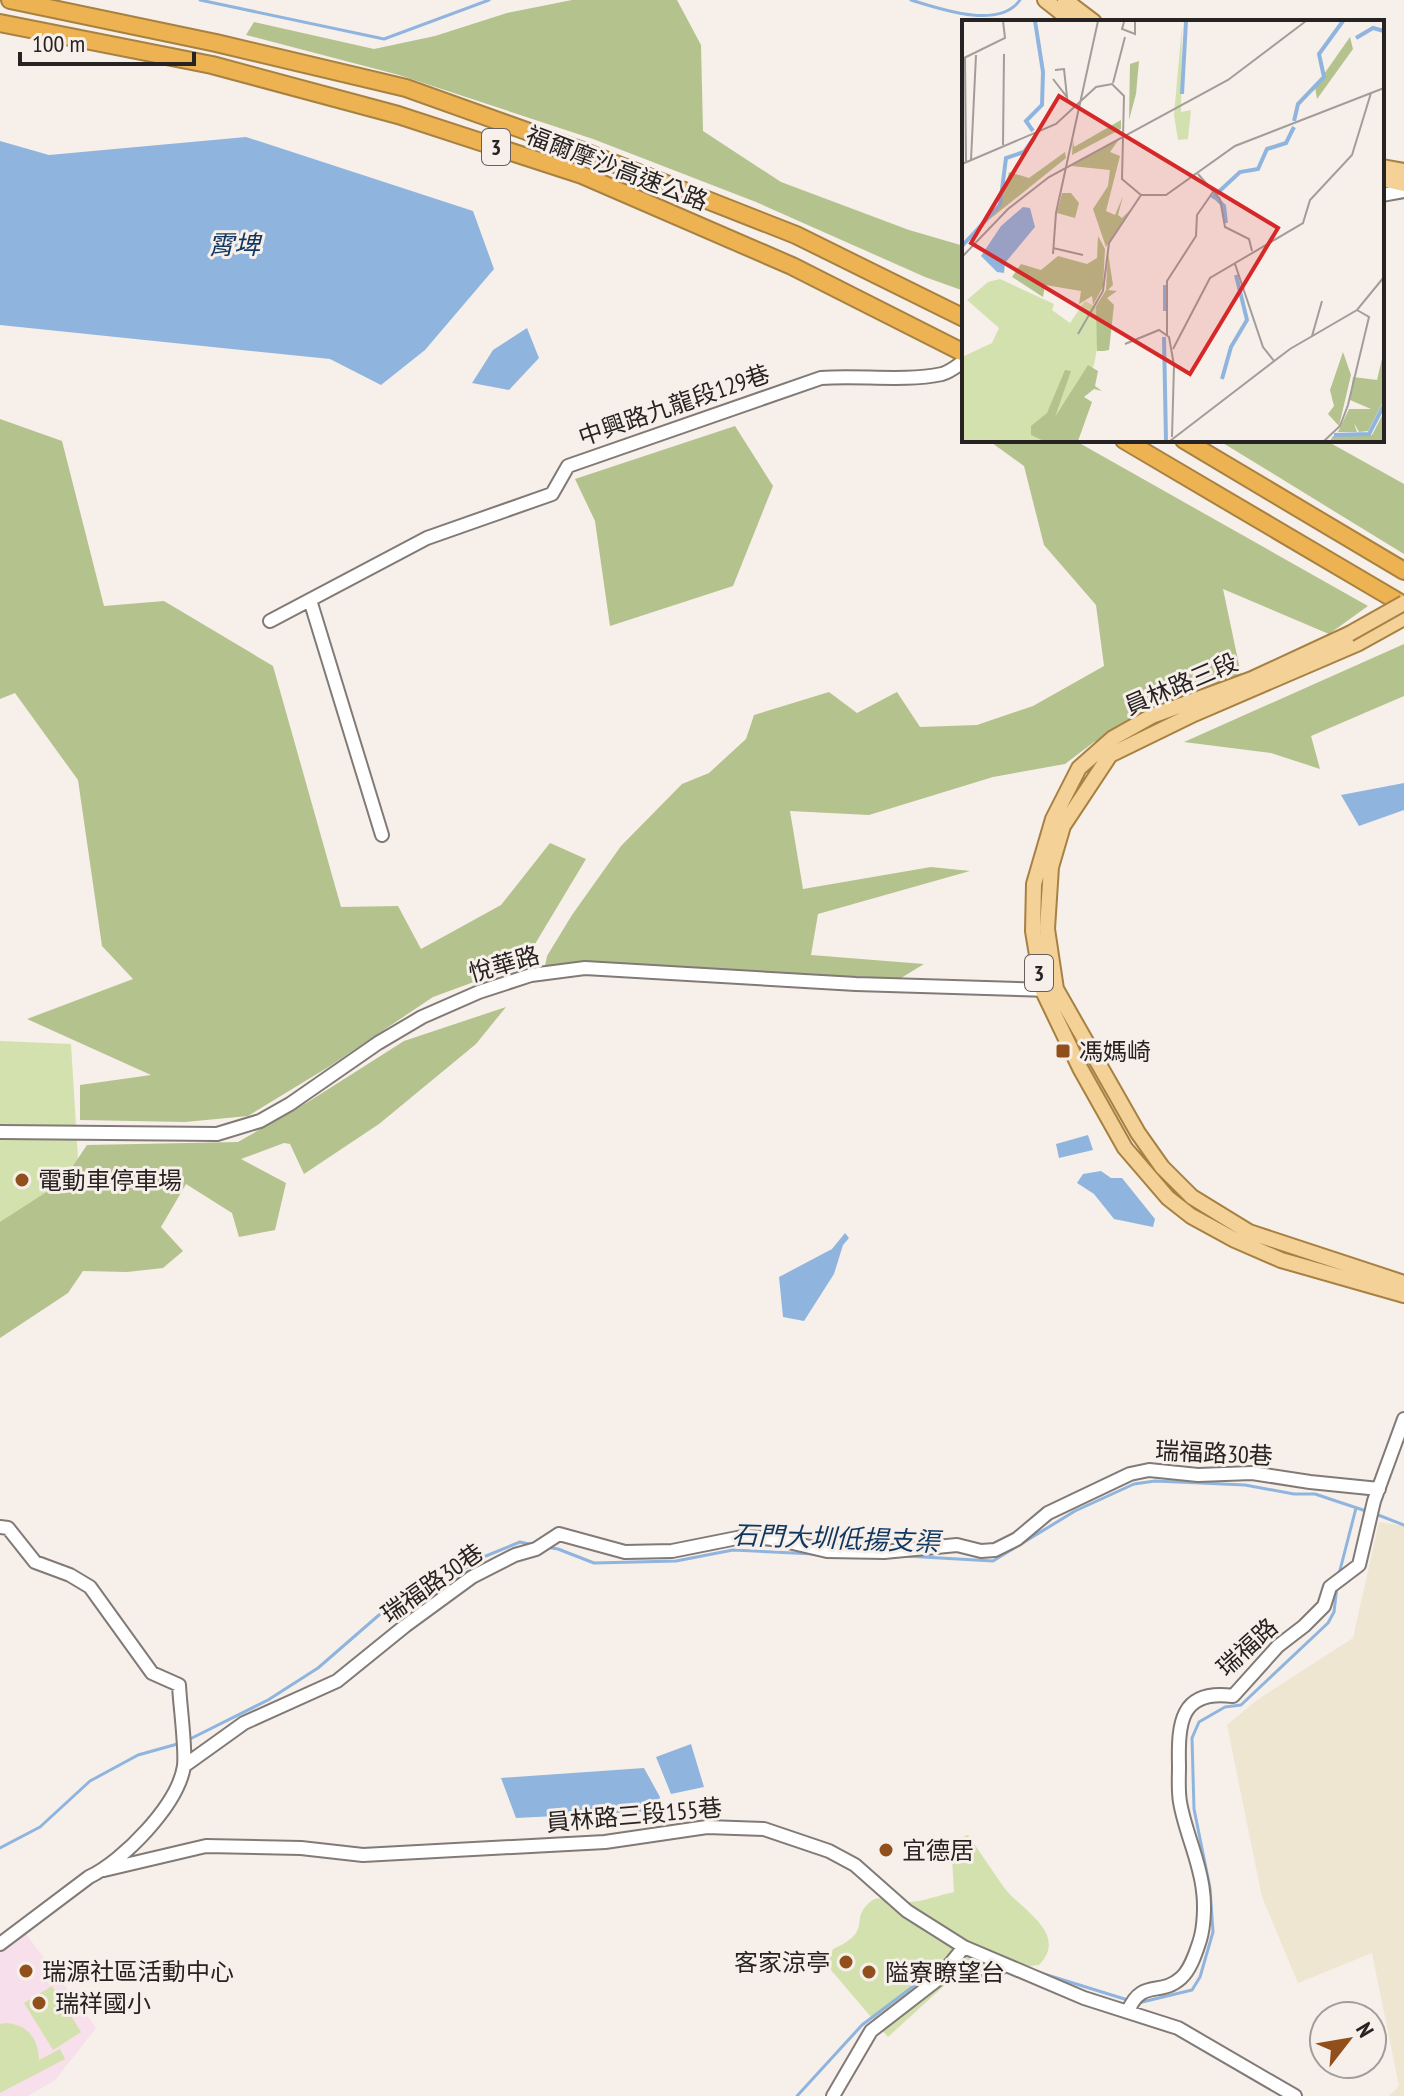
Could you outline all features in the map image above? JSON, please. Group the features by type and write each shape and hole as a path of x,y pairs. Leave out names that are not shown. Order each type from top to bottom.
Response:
{"highway":[{"name":"福爾摩沙高速公路","path":"10,0 216,43 406,88 585,152 796,235 962,317"},
{"name":"福爾摩沙高速公路","path":"0,23 212,65 398,115 582,175 792,266 962,352"},
{"name":"3","path":"1127,442 1404,604"},
{"path":"1187,442 1404,571"}],"main road":[{"path":"1045,0 1070,20"},
{"path":"1065,0 1091,20"},
{"path":"1384,167 1404,171"},
{"path":"1384,179 1404,184"},
{"name":"員林路三段","path":"1354,639 1404,604"},
{"name":"員林路三段","path":"1404,618 1152,716 1113,738 1079,768 1053,819 1034,884 1033,931 1049,990 1080,1068 1125,1148 1168,1198 1191,1216 1281,1260 1404,1295"},
{"name":"員林路三段","path":"1049,990 1138,1133 1162,1167 1192,1197 1249,1232 1404,1283"}],"street":[{"path":"1384,195 1404,191"},
{"name":"中興路九龍段129巷","path":"270,621 427,538 552,494 568,466 821,378 945,374 962,362"},
{"path":"310,600 382,835"},
{"name":"悅華路","path":"0,1132 217,1134 260,1121 290,1104 378,1043 422,1017 479,992 531,975 585,968 856,984 1049,990"},
{"name":"瑞福路","path":"1130,2005 1148,1988 1166,1987 1181,1978 1193,1960 1201,1936 1203,1892 1180,1802 1181,1719 1191,1703 1213,1693 1233,1696 1278,1646 1324,1606 1333,1584 1359,1565 1379,1489 1404,1419"},
{"name":"瑞福路30巷","path":"184,1766 244,1723 337,1681 472,1577 515,1555 536,1549 559,1534 625,1552 672,1551 747,1536 827,1551 884,1552 957,1545 981,1551 995,1550 1017,1539 1048,1513 1130,1474 1149,1470 1198,1475 1252,1473 1379,1489"},
{"path":"0,1527 8,1528 35,1562 70,1575 90,1587 152,1673 179,1685 184,1766 173,1793 154,1822 104,1870 89,1877 0,1944"},
{"name":"員林路三段155巷","path":"104,1870 206,1846 301,1848 363,1855 605,1842 707,1827 764,1829 829,1851 855,1865 907,1911 964,1947 1084,1998 1130,2005 1178,2028 1295,2096"},
{"path":"833,2096 871,2031 941,1975 964,1947"}],"shaded area":[{"path":"1379,1522 1404,1526 1404,2096 1389,2096 1399,2086 1388,2032 1388,2000 1382,2000 1372,1953 1298,1983 1262,1897 1227,1725 1257,1700 1353,1638"},
{"name":"瑞祥國小","path":"26,1934 96,2028 55,2080 28,2096 0,2096 0,1952"}],"green space":[{"path":"572,0 677,0 701,45 703,131 781,182 909,230 962,245 962,290 756,202 593,139 399,75 246,35 254,22 374,49 435,36 507,13"},
{"path":"0,419 62,441 104,606 164,601 273,666 341,907 398,906 421,949 501,905 550,843 586,859 523,964 433,997 248,1116 185,1122 80,1120 80,1085 151,1075 27,1019 133,979 102,946 78,780 15,693 0,699"},
{"path":"735,426 773,486 733,586 610,626 595,521 575,479"},
{"path":"991,442 1078,442 1368,606 1329,634 1223,589 1242,679 1094,742 1065,764 993,777 869,815 790,811 803,889 931,867 970,871 818,914 811,955 924,964 901,978 545,966 547,956 572,915 621,846 682,784 709,773 746,739 754,715 829,692 857,713 897,692 920,727 977,725 1033,706 1104,666 1096,605 1044,545 1024,466"},
{"path":"1221,442 1329,442 1404,484 1404,554"},
{"path":"1404,644 1404,696 1311,736 1320,769 1271,753 1184,742"},
{"path":"506,1007 476,1044 379,1124 304,1174 290,1144 284,1143 241,1159 286,1183 275,1230 239,1237 232,1213 186,1184 161,1227 183,1251 163,1268 127,1272 83,1271 68,1293 0,1338 0,1222 62,1182 87,1145 238,1142 404,1041"},
{"path":"0,1041 71,1044 82,1225 0,1231"},
{"path":"968,1835 1010,1895 1039,1922 1049,1942 1047,1953 1039,1965 956,1975 888,2037 831,1970 829,1960 833,1949 853,1937 863,1909 873,1900 881,1898 911,1902 954,1892 951,1841"},
{"path":"52,1986 81,2032 53,2050 24,2003"},
{"path":"0,2024 14,2024 30,2034 37,2045 39,2060 60,2049 65,2059 0,2093"}],"water":[{"name":"霄埤","path":"246,137 473,211 494,269 425,350 381,385 330,359 0,325 0,141 49,155"},
{"path":"527,328 539,358 509,390 472,383 493,350"},
{"path":"1404,783 1404,810 1359,826 1341,795"},
{"path":"1088,1135 1093,1150 1059,1158 1056,1144"},
{"path":"1101,1171 1111,1178 1122,1178 1155,1219 1153,1227 1114,1219 1094,1194 1077,1183 1083,1174"},
{"path":"845,1233 849,1238 843,1245 834,1274 804,1321 783,1317 779,1277 832,1249"},
{"path":"691,1744 704,1787 671,1794 656,1757"},
{"path":"644,1768 660,1797 656,1811 516,1818 501,1778"}],"waterway":[{"path":"200,0 384,39 489,0"},
{"path":"911,0 953,12 984,16 1010,9 1020,0"},
{"name":"石門大圳低揚支渠","path":"905,1556 993,1561 1075,1511 1134,1484 1155,1481 1245,1485 1294,1494 1315,1494 1366,1511"},
{"path":"1339,1574 1356,1508"},
{"name":"石門大圳低揚支渠","path":"1373,1513 1404,1525"},
{"name":"石門大圳低揚支渠","path":"188,1740 268,1700 318,1668 379,1615 426,1598 476,1560 520,1542 534,1545"},
{"name":"石門大圳低揚支渠","path":"546,1547 594,1563 676,1561 733,1550 814,1554"},
{"path":"1138,2003 1192,1990 1200,1977 1213,1932 1210,1888 1194,1809 1192,1738 1199,1722 1225,1707 1241,1705 1328,1623 1334,1612 1337,1586"},
{"name":"石門大圳低揚支渠","path":"0,1848 40,1827 90,1781 138,1755 181,1743"},
{"path":"1031,1970 1131,2001"},
{"path":"944,1975 960,1978 1012,1972"},
{"path":"797,2096 862,2025 931,1973 937,1974"}],"place":[{"name":"馮媽崎","path":"1063,1051"},
{"name":"電動車停車場","path":"22,1180"},
{"name":"宜德居","path":"886,1850"},
{"name":"客家涼亭","path":"846,1962"},
{"name":"瑞源社區活動中心","path":"26,1971"},
{"name":"隘寮瞭望台","path":"869,1972"},
{"name":"瑞祥國小","path":"39,2003"}]}
